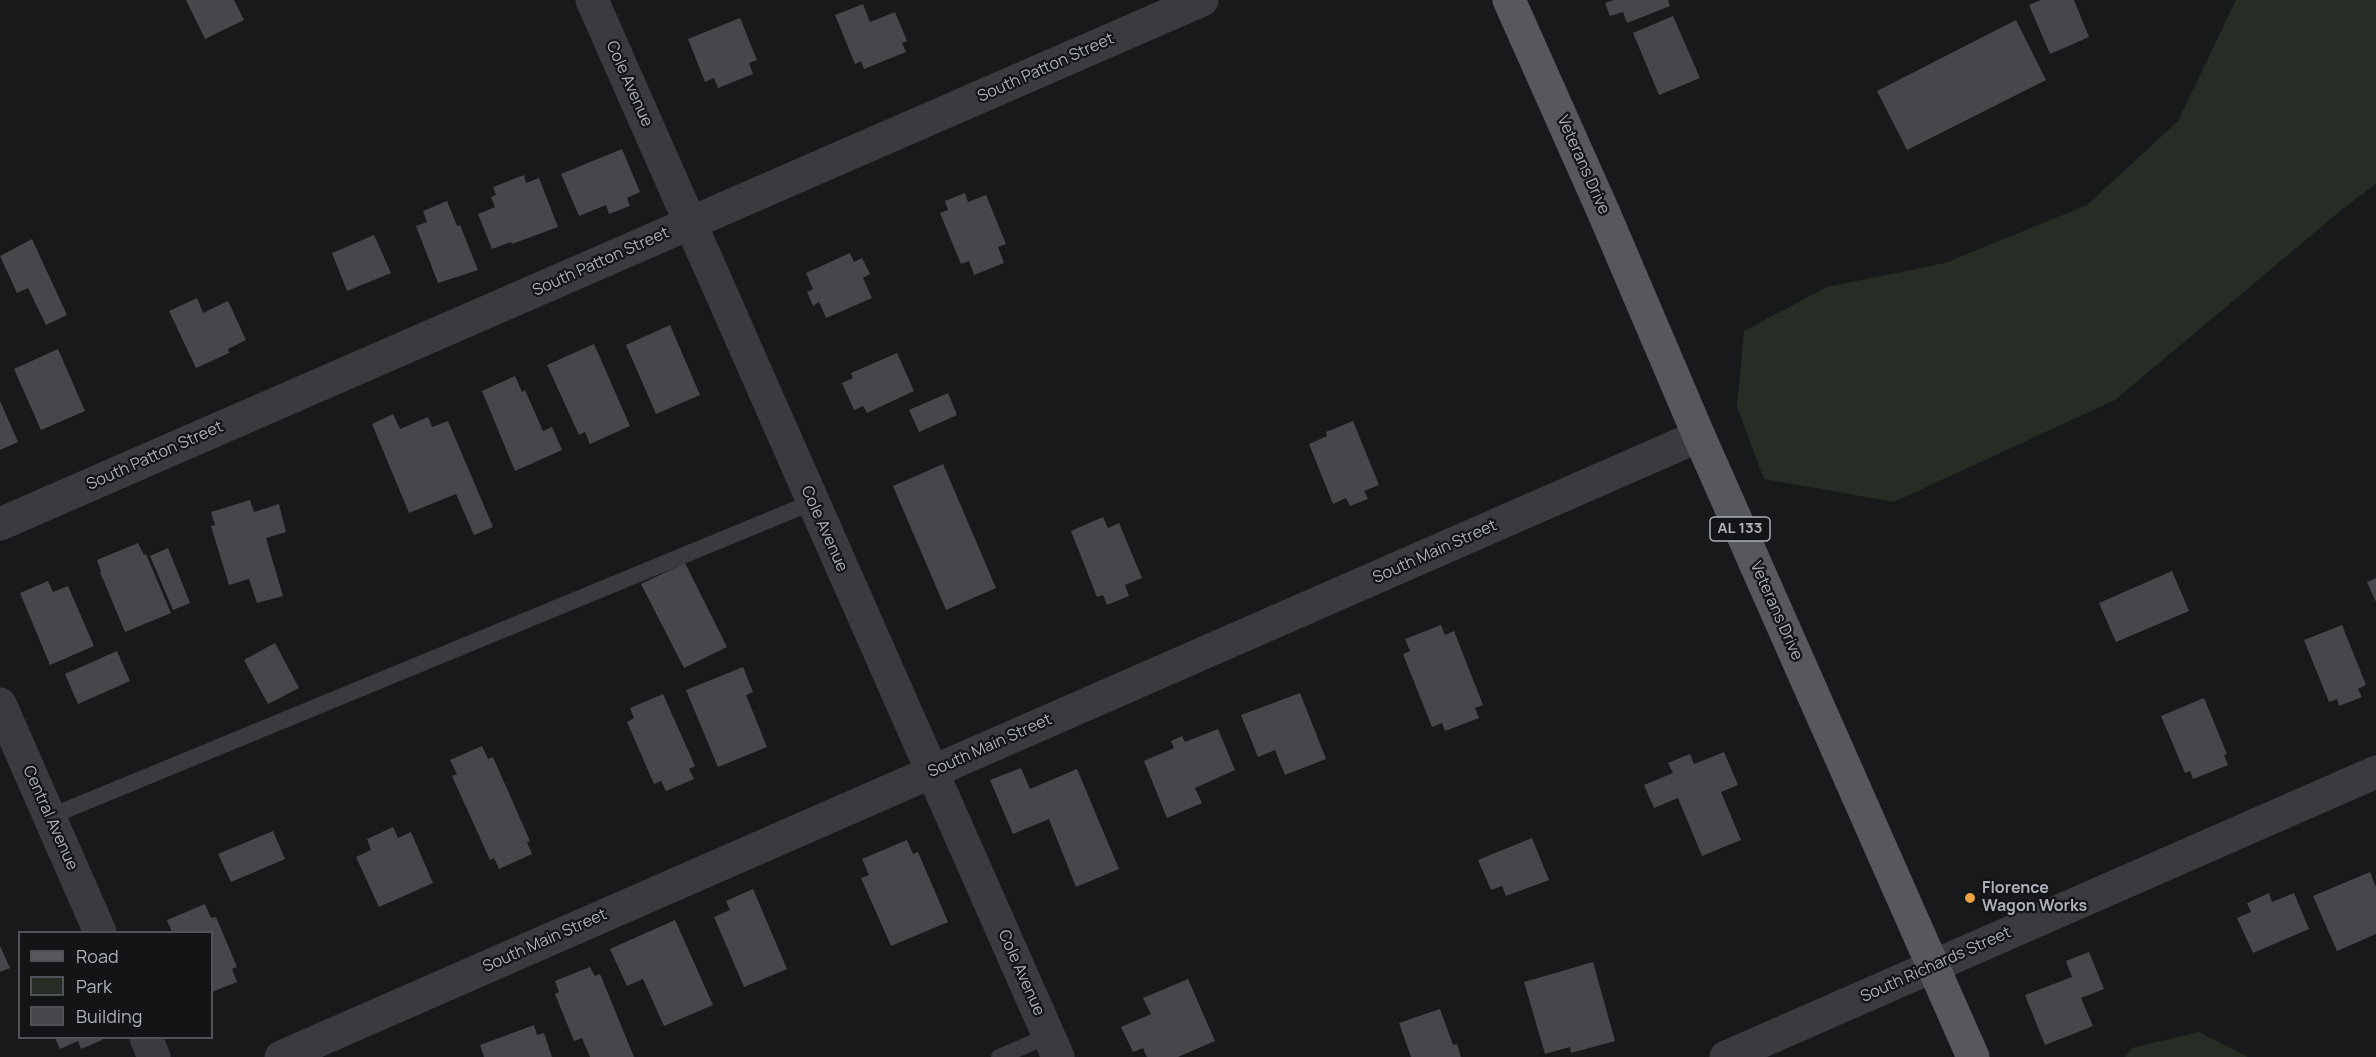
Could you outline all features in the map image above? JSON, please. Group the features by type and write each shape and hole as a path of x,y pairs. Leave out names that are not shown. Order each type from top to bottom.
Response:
{"main road":[{"name":"Veterans Drive","path":"1509,0 1604,211 1699,436 1973,1057"}],"street":[{"name":"Cole Avenue","path":"592,0 1053,1046"},
{"name":"South Patton Street","path":"0,524 1202,0"},
{"name":"South Main Street","path":"281,1057 1699,436"},
{"name":"Central Avenue","path":"0,704 99,931"},
{"name":"South Richards Street","path":"1726,1057 2376,772"},
{"path":"146,1039 154,1057"}],"lane":[{"path":"49,817 813,502"},
{"path":"999,1057 1053,1046"}],"green space":[{"path":"2236,0 2376,0 2376,184 2345,207 2115,400 1894,502 1764,479 1737,407 1744,331 1827,287 1945,263 2087,205 2178,121"},
{"path":"2199,1032 2248,1057 2125,1057 2132,1048"}],"building":[{"path":"186,0 234,0 244,20 205,39"},
{"path":"1614,0 1668,0 1670,6 1627,23 1623,12 1610,16 1605,3"},
{"path":"2041,0 2074,0 2089,37 2050,54 2029,5"},
{"path":"863,4 870,22 895,12 907,41 902,43 906,52 864,69 861,61 855,64 835,15"},
{"path":"1673,16 1700,78 1659,95 1633,33"},
{"path":"740,18 757,60 749,63 753,74 718,88 714,78 705,82 688,39"},
{"path":"2016,20 2046,80 1907,150 1877,91"},
{"path":"622,149 640,192 627,198 630,206 609,214 606,205 579,216 561,174"},
{"path":"524,175 526,183 539,178 558,227 492,249 478,214 495,207 491,197 496,195 493,187"},
{"path":"965,193 968,202 986,195 1006,244 998,247 1004,263 974,275 969,261 961,264 940,213 948,210 945,201"},
{"path":"447,201 457,226 460,225 478,270 438,283 416,226 427,222 423,211"},
{"path":"374,235 391,273 347,291 332,253"},
{"path":"32,239 67,315 46,325 28,288 17,293 0,256"},
{"path":"850,253 854,262 862,258 870,274 863,278 872,298 826,318 819,302 813,306 807,292 813,289 806,273"},
{"path":"197,298 203,313 228,301 246,340 228,349 229,353 196,368 169,311"},
{"path":"670,325 700,395 656,414 626,345"},
{"path":"594,344 630,426 590,444 585,432 579,435 547,365"},
{"path":"58,349 85,411 41,430 14,369"},
{"path":"897,353 914,391 867,413 863,406 854,410 842,383 853,378 851,373"},
{"path":"515,376 522,392 525,390 543,431 552,427 562,450 515,471 482,391"},
{"path":"948,393 957,415 919,432 909,410"},
{"path":"0,401 18,442 0,450"},
{"path":"393,414 400,429 428,417 432,427 448,421 493,527 474,535 456,494 409,513 372,424"},
{"path":"1353,421 1379,485 1364,491 1368,499 1350,506 1346,498 1333,504 1309,444 1327,436 1326,432"},
{"path":"943,464 996,588 946,610 893,486"},
{"path":"250,500 254,512 279,504 286,532 266,538 283,596 257,603 249,579 229,585 211,526 215,525 211,512"},
{"path":"1103,517 1108,528 1119,523 1142,578 1125,585 1129,596 1107,605 1103,595 1097,597 1071,531"},
{"path":"138,543 144,555 146,554 171,613 125,632 97,560"},
{"path":"168,548 190,603 173,610 150,556"},
{"path":"685,563 727,647 684,668 641,584"},
{"path":"2172,571 2189,611 2116,642 2099,603"},
{"path":"2376,578 2376,602 2367,582"},
{"path":"48,581 53,592 68,586 94,646 50,665 20,593"},
{"path":"1441,625 1445,635 1454,631 1483,705 1475,708 1479,718 1445,731 1442,723 1432,727 1403,654 1410,651 1405,639"},
{"path":"2342,625 2366,685 2358,689 2362,697 2339,706 2337,699 2329,702 2304,640"},
{"path":"275,643 299,688 268,704 244,660"},
{"path":"117,651 130,681 78,704 65,674"},
{"path":"743,667 753,692 746,695 767,747 718,767 686,690"},
{"path":"1300,693 1326,759 1285,775 1275,750 1258,757 1241,715"},
{"path":"663,694 695,766 689,769 694,779 666,791 661,781 654,784 627,722 634,718 630,708"},
{"path":"2204,698 2227,754 2224,755 2228,765 2193,779 2190,771 2185,773 2161,716"},
{"path":"1218,729 1235,770 1195,788 1202,803 1167,818 1144,761 1174,748 1171,741 1182,736 1185,742"},
{"path":"482,746 488,759 493,757 530,841 527,842 532,854 499,869 494,858 490,860 452,776 457,774 450,760"},
{"path":"1724,752 1738,785 1721,792 1741,840 1702,856 1678,798 1654,808 1644,785 1673,773 1668,763 1690,754 1694,764"},
{"path":"1021,768 1030,789 1077,769 1119,869 1076,887 1049,819 1013,834 990,780"},
{"path":"393,827 398,838 411,832 433,883 379,907 356,857 371,850 367,839"},
{"path":"273,831 285,859 231,882 218,854"},
{"path":"1532,838 1549,880 1506,896 1502,886 1491,890 1478,860"},
{"path":"907,840 913,854 918,852 948,922 891,946 861,878 869,875 862,859"},
{"path":"2370,872 2376,887 2376,934 2337,951 2313,896"},
{"path":"753,889 787,969 744,987 714,917 730,910 726,901"},
{"path":"2269,893 2272,902 2294,893 2309,929 2253,953 2237,918 2251,912 2247,903"},
{"path":"205,904 211,918 216,917 237,967 232,969 237,982 213,992 213,931 172,931 167,920"},
{"path":"675,920 713,1005 664,1026 643,979 627,986 610,949"},
{"path":"0,946 10,968 0,972"},
{"path":"2089,952 2104,989 2081,998 2093,1026 2045,1045 2025,995 2072,977 2066,961"},
{"path":"1593,962 1615,1041 1571,1053 1570,1047 1545,1054 1524,982"},
{"path":"590,967 595,976 600,974 634,1057 590,1057 582,1038 574,1041 555,994 559,992 555,981"},
{"path":"1188,979 1215,1041 1178,1057 1147,1057 1143,1048 1133,1052 1121,1027 1151,1014 1143,998"},
{"path":"1440,1009 1453,1045 1457,1044 1461,1057 1411,1057 1399,1023"},
{"path":"534,1025 537,1035 544,1033 552,1057 484,1057 480,1045"},
{"path":"55,1039 102,1040 81,1049 78,1041 60,1049"}],"place":[{"name":"Florence Wagon Works","path":"1970,898"}]}
